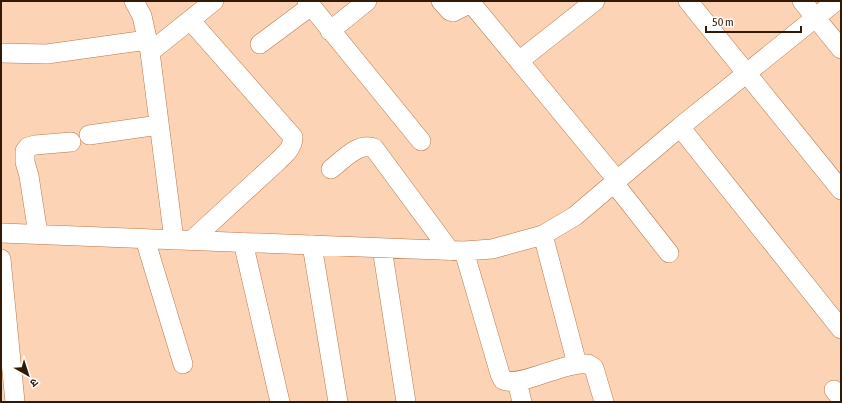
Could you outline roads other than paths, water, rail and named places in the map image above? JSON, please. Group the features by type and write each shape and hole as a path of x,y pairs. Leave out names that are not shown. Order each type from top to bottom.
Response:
{"street":[{"path":"134,1 142,16 148,46 159,125 183,240"},
{"path":"1,53 47,54 148,46 190,20 214,1"},
{"path":"330,31 367,1"},
{"path":"441,1 450,11 453,12 472,2 615,181 669,253"},
{"path":"519,61 595,1"},
{"path":"688,1 841,190"},
{"path":"802,1 841,49"},
{"path":"1,233 457,251 492,250 543,235 575,216 680,127 836,1"},
{"path":"260,44 309,4 421,141"},
{"path":"183,240 278,161 289,150 293,143 293,137 190,20"},
{"path":"89,135 159,125"},
{"path":"680,127 841,328"},
{"path":"38,234 29,176 25,162 25,151 30,146 71,142"},
{"path":"331,169 360,147 368,145 374,148 457,251 500,374 505,381 517,381 577,364 588,364 594,368 604,402"},
{"path":"543,235 577,364"},
{"path":"145,238 183,364"},
{"path":"243,242 280,402"},
{"path":"312,245 338,402"},
{"path":"382,248 406,402"},
{"path":"1,260 15,402"},
{"path":"517,381 522,402"}]}
